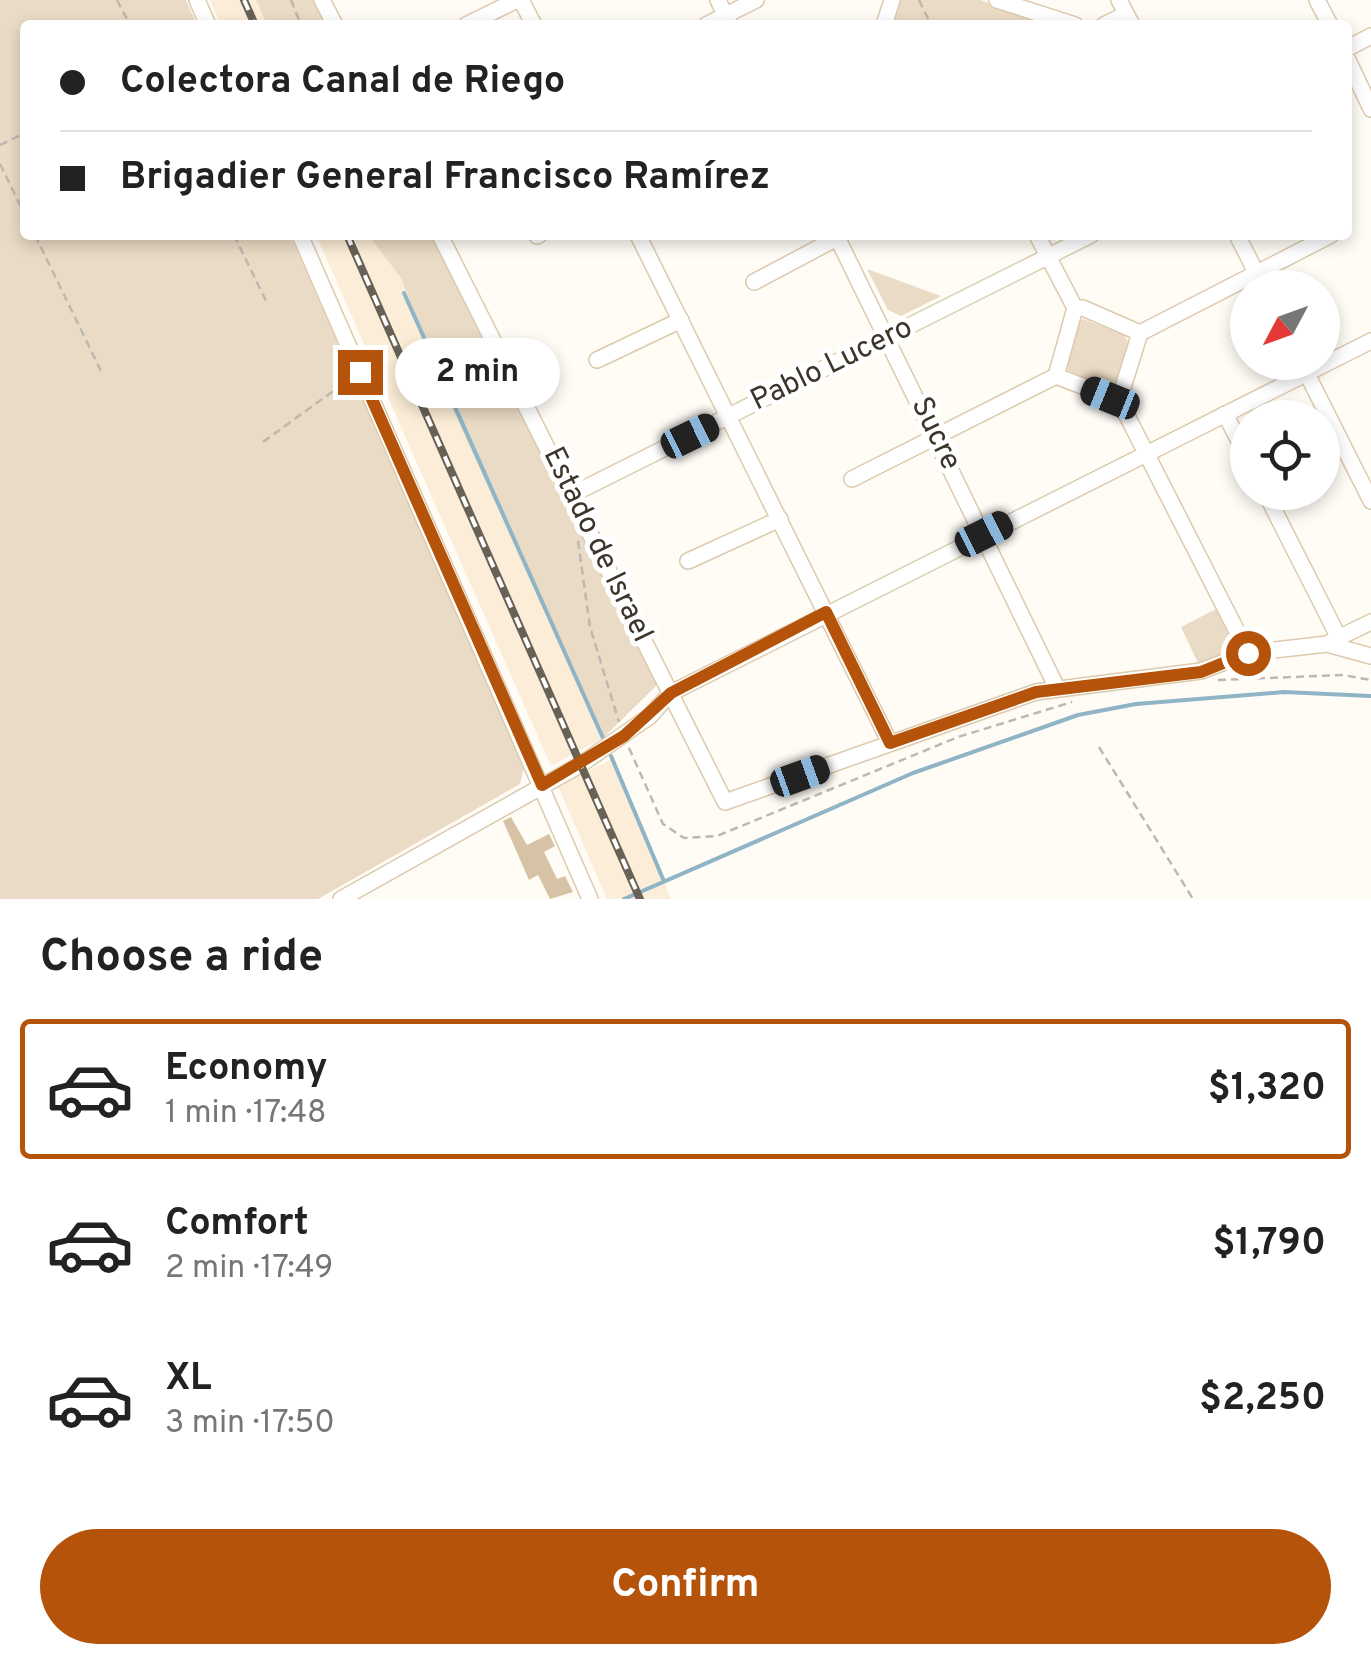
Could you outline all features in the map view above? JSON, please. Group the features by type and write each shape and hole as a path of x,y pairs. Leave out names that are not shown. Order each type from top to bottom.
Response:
{"street":[{"path":"477,20 519,0"},
{"path":"724,13 756,0"},
{"path":"997,0 1059,20"},
{"path":"1352,68 1368,102"},
{"path":"302,240 589,899"},
{"name":"Estado de Israel","path":"443,240 725,802 890,743"},
{"path":"640,240 890,743 1057,688 1201,672 1248,653 1333,641 1371,622"},
{"path":"754,282 829,240"},
{"name":"Sucre","path":"838,240 1057,688"},
{"path":"852,479 1056,376 1075,308 1040,240"},
{"name":"Pablo Lucero","path":"572,494 1082,240"},
{"path":"1240,240 1254,270"},
{"path":"1277,270 1324,240"},
{"path":"1075,308 1140,333 1230,294"},
{"path":"597,360 680,320"},
{"path":"1119,400 1140,333"},
{"path":"1340,353 1371,341"},
{"path":"1056,376 1119,400 1248,653"},
{"path":"341,899 624,736 671,693 1225,414 1283,380"},
{"path":"1310,380 1371,501"},
{"path":"1225,414 1230,424"},
{"path":"1273,510 1333,641 1371,656"},
{"path":"688,561 780,518"}],"path":[{"path":"0,164 20,205"},
{"path":"37,240 101,371"},
{"path":"236,240 268,305"},
{"path":"263,442 360,372"},
{"path":"578,534 590,627 624,736 663,824 672,832 695,840 791,810 958,737 1074,702"},
{"path":"1214,680 1343,674 1371,680"},
{"path":"1099,747 1193,899"}],"shaded area":[{"path":"0,0 186,0 195,20 20,20 20,240 292,240 524,767 520,784 318,899 0,899"},
{"path":"210,0 256,0 265,20 219,20"},
{"path":"256,0 318,0 328,20 265,20"},
{"path":"899,0 980,0 1042,20 893,20"},
{"path":"318,240 372,240 401,278 447,397 603,738 551,766"},
{"path":"372,240 438,240 658,684 603,738 447,397 401,278"},
{"path":"867,269 941,296 901,316 888,310"},
{"path":"1083,319 1124,335 1128,342 1115,388 1108,389 1067,370 1076,323"},
{"path":"1216,609 1237,650 1199,665 1181,627"},
{"path":"612,759 671,899 607,899 558,786"}],"building":[{"path":"511,817 527,845 549,834 555,846 544,852 557,879 565,876 573,892 550,899 538,875 529,880 503,821"}],"waterway":[{"path":"404,293 603,738"},
{"path":"624,899 913,773 1078,715 1136,704 1284,692 1371,696"},
{"path":"611,756 663,879"}],"railway":[{"path":"244,0 253,20"},
{"path":"349,240 640,899"}],"route":[{"path":"360,372 542,785 624,736 671,693 826,612 890,743 1036,692 1201,672 1248,653"}]}
